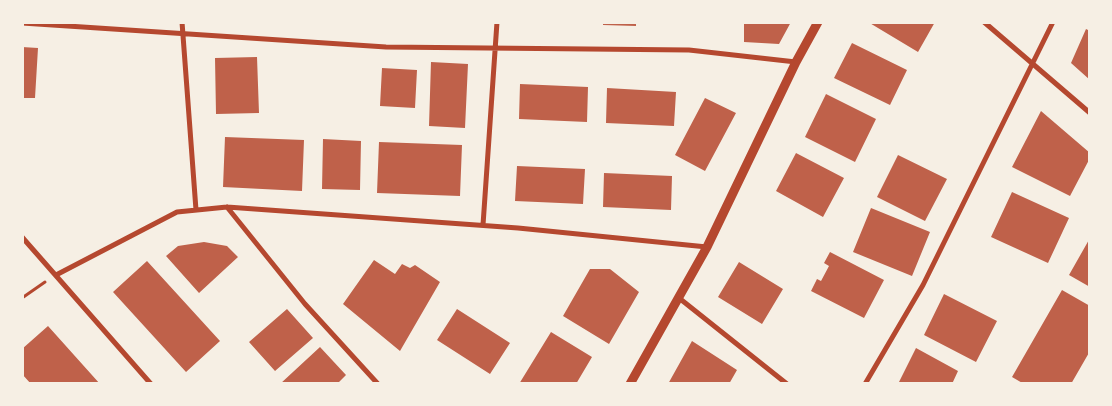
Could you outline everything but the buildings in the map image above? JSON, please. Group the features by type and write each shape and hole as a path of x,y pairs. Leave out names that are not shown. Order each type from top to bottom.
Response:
{"street":[{"path":"182,22 196,210"},
{"path":"483,225 498,22"},
{"path":"630,384 707,247 796,62 818,22"},
{"path":"984,22 1090,113"},
{"path":"865,384 923,286 1053,22"},
{"path":"22,23 386,48 689,50 796,62"},
{"path":"56,275 177,212 226,207 483,225 707,247"},
{"path":"226,207 305,304 378,384"},
{"path":"22,237 151,384"},
{"path":"679,298 787,384"}],"path":[{"path":"22,298 56,275"}]}
